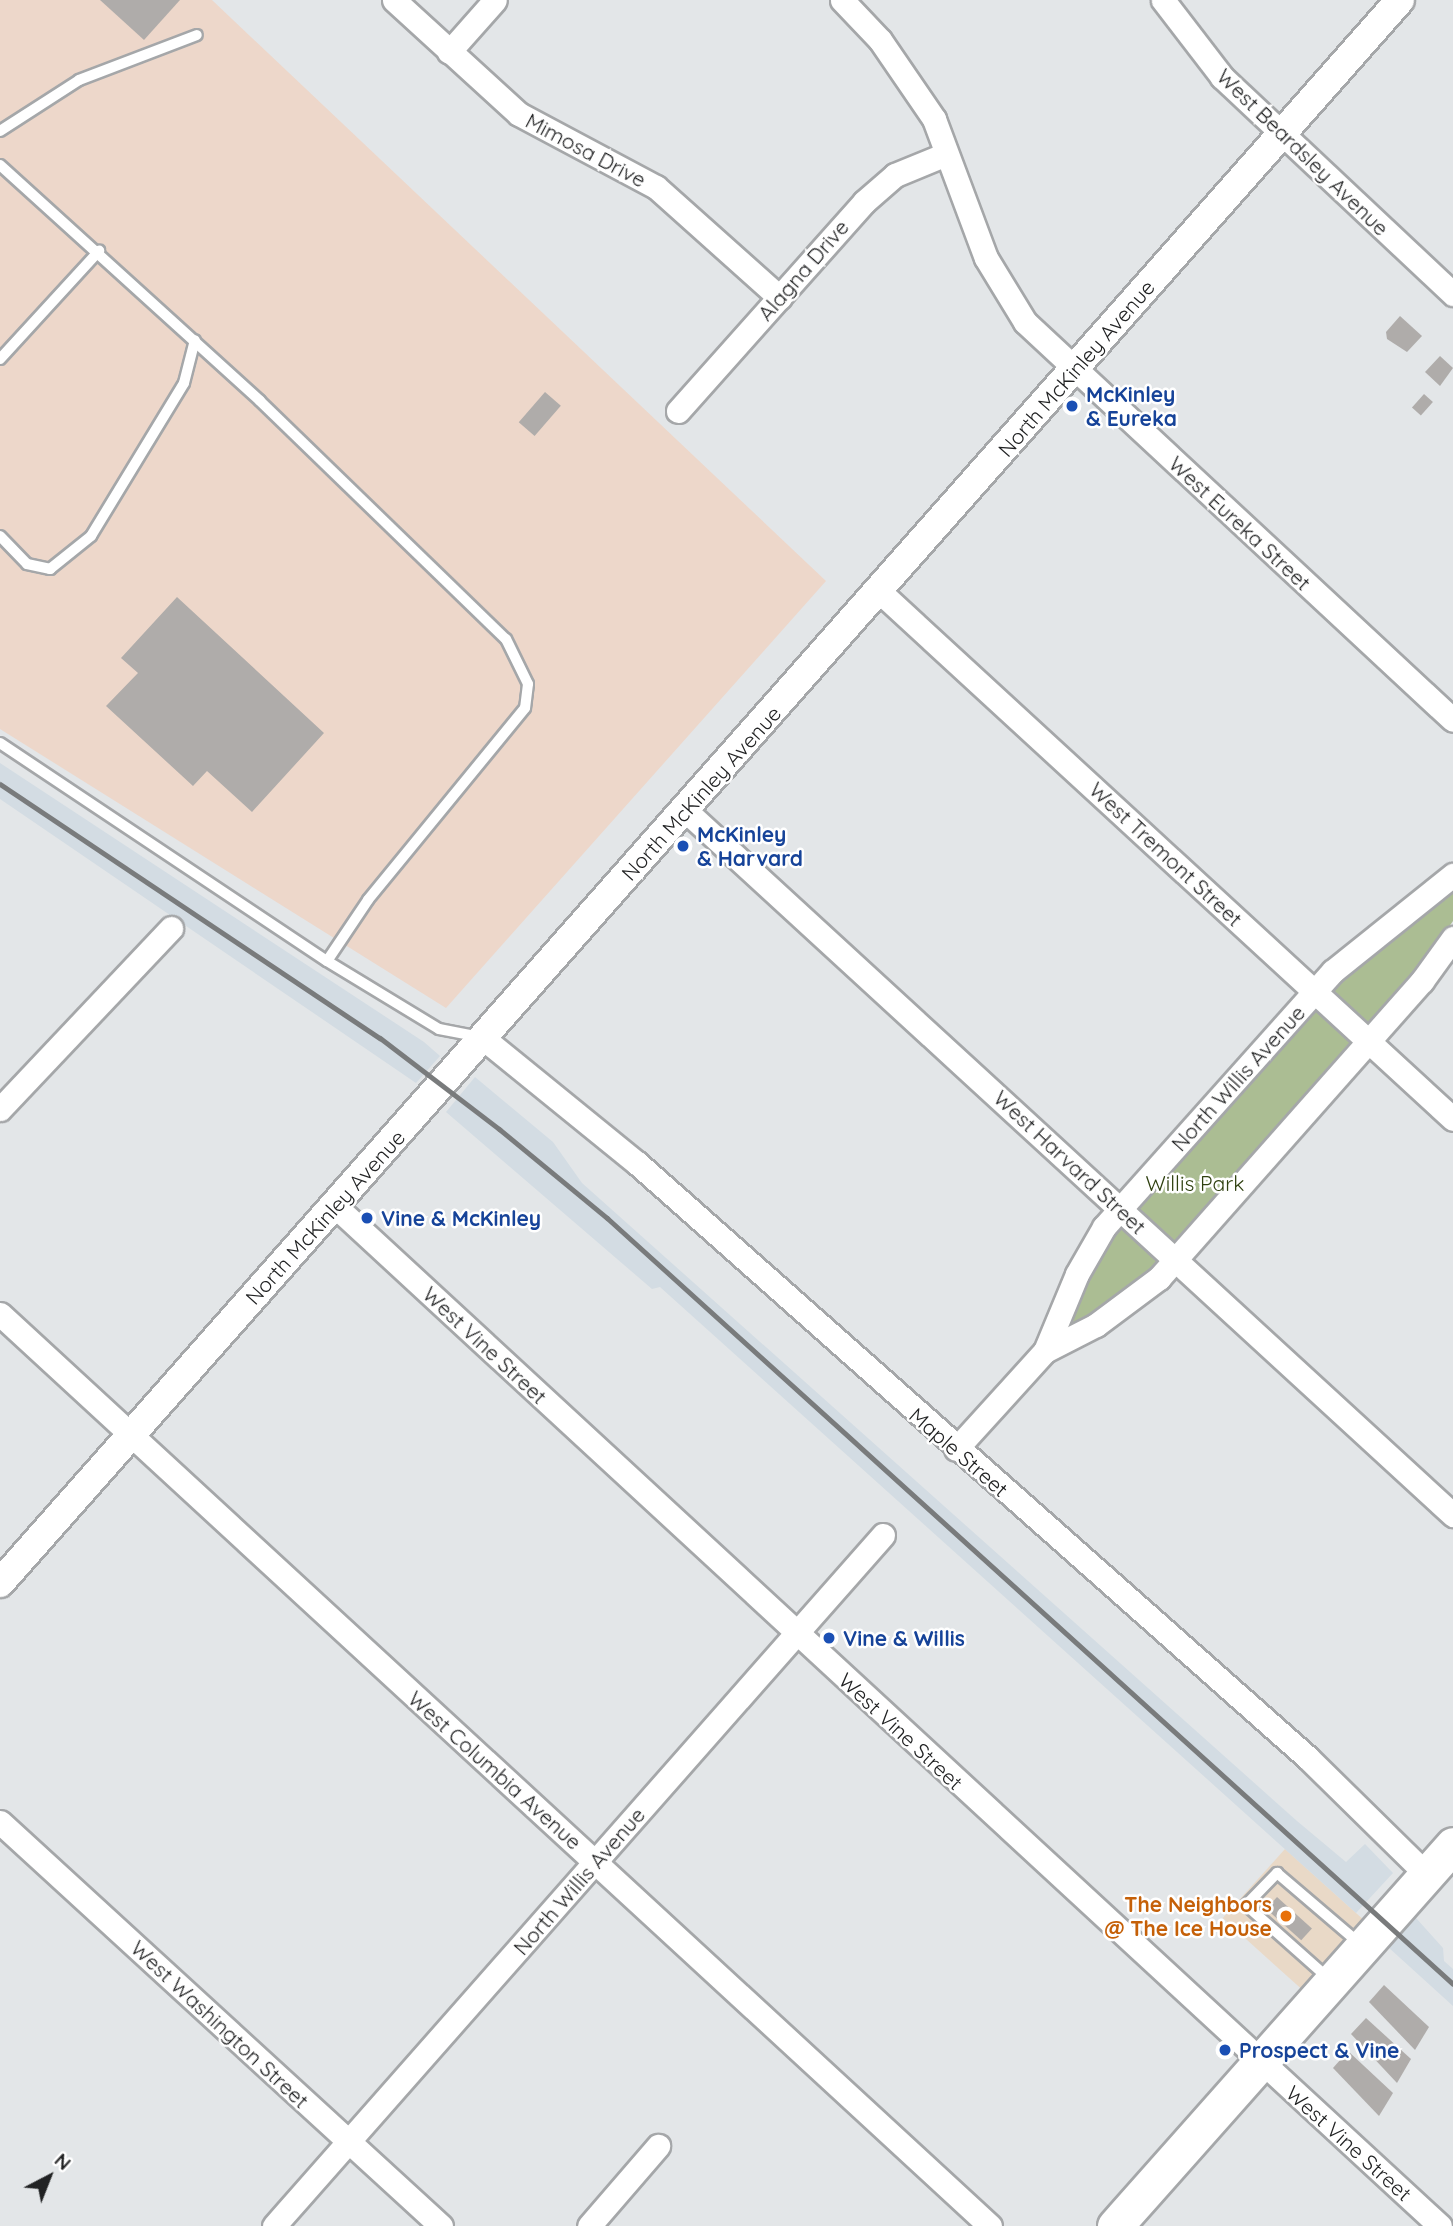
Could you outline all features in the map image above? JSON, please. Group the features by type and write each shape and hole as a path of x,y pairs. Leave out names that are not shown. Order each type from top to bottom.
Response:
{"main road":[{"path":"1115,2226 1453,1845"}],"street":[{"name":"Mimosa Drive","path":"394,0 519,114 656,187 780,298"},
{"path":"449,52 495,0"},
{"name":"West Eureka Street","path":"842,0 905,72 934,119 1005,296 1075,370 1453,720"},
{"name":"West Beardsley Avenue","path":"1163,0 1222,77 1453,294"},
{"name":"North McKinley Avenue","path":"0,1583 132,1437 1400,0"},
{"name":"Alagna Drive","path":"678,411 883,184 946,154"},
{"name":"West Tremont Street","path":"879,591 1453,1119"},
{"name":"West Harvard Street","path":"685,810 1453,1515"},
{"name":"North Willis Avenue","path":"956,1449 1045,1351 1089,1251 1121,1209 1315,991 1453,875"},
{"path":"0,1109 171,928"},
{"name":"North Willis Avenue","path":"1045,1351 1096,1325 1175,1260 1369,1042 1453,938"},
{"name":"Maple Street","path":"483,1038 637,1163 956,1449 1308,1758 1427,1875"},
{"name":"West Vine Street","path":"334,1205 1440,2226"},
{"name":"West Columbia Avenue","path":"0,1314 990,2226"},
{"name":"North Willis Avenue","path":"274,2226 883,1535"},
{"name":"West Washington Street","path":"0,1822 441,2226"},
{"path":"589,2226 658,2146"}],"lane":[{"path":"0,131 79,80 197,35"},
{"path":"0,165 99,251 195,340 506,639 528,684 525,708 368,900 327,961"},
{"path":"0,359 99,251"},
{"path":"0,536 27,565 50,569 91,537 184,383 195,340"},
{"path":"0,743 327,961 439,1030 483,1038"},
{"path":"1332,1982 1246,1905 1277,1873 1363,1946"}],"shaded area":[{"path":"0,0 212,0 826,581 446,1008 0,729"},
{"path":"0,763 424,1042 440,1056 416,1083 0,799"},
{"path":"475,1077 553,1142 582,1183 1297,1821 1346,1862 1365,1844 1393,1873 1356,1913 660,1287 652,1289 446,1112"},
{"path":"1285,1849 1364,1920 1302,1989 1223,1918"},
{"path":"1416,1918 1443,1948 1444,1961 1453,1969 1453,2006 1388,1947"}],"green space":[{"name":"Willis Park","path":"1453,887 1453,921 1413,978 1146,1277 1078,1324 1073,1322 1075,1301 1105,1246 1152,1187 1353,964"}],"building":[{"path":"100,0 180,0 144,40"},
{"path":"1400,316 1422,336 1407,352 1387,339 1386,332"},
{"path":"1440,356 1453,368 1440,386 1425,372"},
{"path":"545,392 561,406 535,436 519,422"},
{"path":"1424,394 1433,402 1421,415 1412,407"},
{"path":"177,597 324,733 252,812 207,771 193,786 106,706 138,673 121,658"},
{"name":"The Neighbors @ The Ice House","path":"1277,1897 1312,1928 1301,1940 1266,1909"},
{"path":"1384,1985 1429,2027 1415,2050 1369,2002"},
{"path":"1366,2018 1411,2059 1397,2083 1351,2034"},
{"path":"1348,2051 1393,2093 1379,2116 1333,2068"}],"railway":[{"path":"0,784 380,1038 499,1129 607,1218 1453,1984"}],"place":[{"name":"McKinley & Eureka","path":"1072,406"},
{"name":"McKinley & Harvard","path":"683,846"},
{"name":"Vine & McKinley","path":"367,1218"},
{"name":"Vine & Willis","path":"829,1638"},
{"name":"The Neighbors @ The Ice House","path":"1286,1916"},
{"name":"Prospect & Vine","path":"1225,2050"}]}
